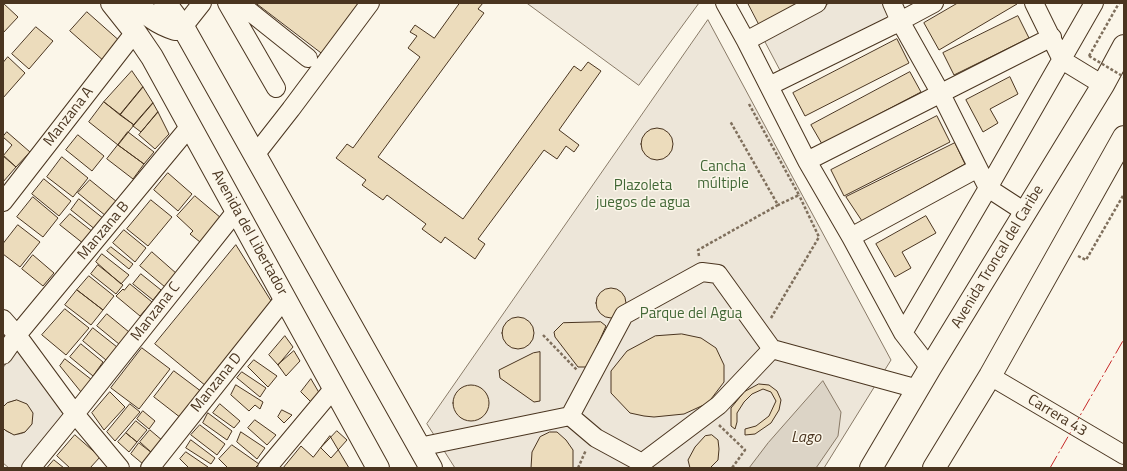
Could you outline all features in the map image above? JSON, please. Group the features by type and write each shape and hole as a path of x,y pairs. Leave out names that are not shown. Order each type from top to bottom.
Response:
{"main road":[{"name":"Avenida del Libertador","path":"112,3 135,32 152,57 378,468"},
{"path":"137,3 147,15 162,24 175,29 183,27"},
{"path":"165,3 183,27 432,468"},
{"name":"Avenida Troncal del Caribe","path":"871,468 930,368 1103,85 1124,46"},
{"path":"934,468 990,376 1124,137"}],"street":[{"path":"183,27 202,3"},
{"path":"227,3 276,88"},
{"path":"239,3 308,58"},
{"path":"255,155 370,3"},
{"path":"725,3 808,161 902,333 930,368"},
{"path":"746,41 817,3"},
{"path":"892,3 900,21 941,94 988,188 1025,212"},
{"path":"769,86 934,3"},
{"path":"1034,3 1062,60 1103,85"},
{"path":"902,333 988,188 1094,3"},
{"name":"Manzana A","path":"3,202 135,32"},
{"path":"808,161 1052,37"},
{"name":"Manzana B","path":"3,354 17,335 190,126"},
{"path":"851,238 978,168"},
{"name":"Manzana C","path":"31,468 237,210"},
{"path":"570,416 624,315 702,272 718,274 772,349 918,389"},
{"name":"Manzana D","path":"150,468 285,298"},
{"path":"3,319 17,335 75,414 120,468"},
{"path":"570,416 596,438 642,462 719,405 772,349"},
{"name":"Carrera 43","path":"990,376 1124,455"},
{"path":"267,468 334,388"},
{"path":"419,447 570,416"}],"path":[{"path":"1120,3 1089,56 1124,77"},
{"path":"749,104 799,195 819,238 761,334"},
{"path":"730,121 778,205"},
{"path":"1078,255 1086,260 1124,194"},
{"path":"702,272 698,250 778,205 799,195"},
{"path":"543,335 588,382"},
{"path":"707,414 744,450 732,468"}],"green space":[{"path":"527,3 699,3 639,85"},
{"path":"830,3 884,3 891,16 783,76 764,40"},
{"name":"Parque del Agua","path":"708,20 891,360 824,468 455,468 427,424"},
{"path":"18,349 66,418 23,468 9,468 3,463 3,428 10,433 19,434 25,432 32,424 17,400 7,403 3,407 3,368"}],"water":[{"name":"Lago","path":"823,381 841,412 838,436 816,468 749,468 768,443"}],"building":[{"path":"3,3 18,17 3,33"},
{"path":"256,3 367,3 327,57"},
{"path":"460,3 483,3 478,9 484,13 378,157 463,219 574,66 581,71 588,62 601,71 559,130 579,145 574,152 566,146 557,159 544,150 478,239 485,244 475,259 445,237 441,243 422,229 426,224 387,195 383,200 362,185 366,180 336,158 347,144 353,148 420,57 408,48 417,36 410,32 415,25 434,38"},
{"path":"748,3 802,3 760,26"},
{"path":"958,3 1017,4 939,50 924,23"},
{"path":"87,12 122,43 105,62 70,31"},
{"path":"1018,16 1029,38 954,75 943,53"},
{"path":"36,27 53,41 29,69 12,54"},
{"path":"897,39 909,63 805,116 793,93"},
{"path":"8,57 25,73 3,98 3,63"},
{"path":"132,71 143,87 120,115 104,102"},
{"path":"910,72 921,92 822,144 811,125"},
{"path":"1010,77 1018,94 990,109 998,123 983,132 966,100"},
{"path":"143,87 153,103 134,125 120,115"},
{"path":"104,102 134,125 118,145 89,122"},
{"path":"153,103 158,112 141,132 133,126"},
{"path":"158,112 169,134 155,149 139,135"},
{"path":"937,116 950,142 844,196 831,170"},
{"path":"654,128 660,128 669,132 673,144 669,156 660,160 654,160 645,156 641,147 641,141 645,132"},
{"path":"7,132 30,152 16,167 3,156 12,145 3,137"},
{"path":"128,132 154,152 144,164 118,145"},
{"path":"78,135 104,156 92,171 66,150"},
{"path":"955,143 965,164 862,221 846,197"},
{"path":"118,145 144,164 133,179 107,159"},
{"path":"3,155 16,167 3,182"},
{"path":"62,157 88,178 73,197 47,177"},
{"path":"168,173 192,194 178,211 154,190"},
{"path":"44,179 71,201 59,216 32,194"},
{"path":"90,180 117,202 106,216 78,193"},
{"path":"195,196 221,218 200,242 190,234 193,231 177,216"},
{"path":"33,197 58,218 43,237 17,217"},
{"path":"79,199 104,219 96,230 71,210"},
{"path":"151,200 172,217 148,246 127,229"},
{"path":"70,214 93,232 84,244 60,225"},
{"path":"926,216 936,233 902,252 911,268 895,277 876,244"},
{"path":"18,225 40,242 20,267 3,254 3,244"},
{"path":"124,230 146,248 135,262 113,243"},
{"path":"236,245 273,304 206,386 155,344"},
{"path":"111,247 133,264 129,269 107,251"},
{"path":"152,252 177,274 165,287 140,266"},
{"path":"102,254 129,275 121,284 96,262"},
{"path":"33,255 54,273 43,286 22,269"},
{"path":"98,265 123,285 116,294 91,274"},
{"path":"141,274 161,290 153,300 133,284"},
{"path":"89,276 114,296 103,310 77,290"},
{"path":"130,284 152,302 140,316 116,296"},
{"path":"611,288 622,292 626,303 622,314 611,318 600,314 596,303 600,292"},
{"path":"77,290 103,310 91,325 65,305"},
{"path":"65,309 89,328 66,355 42,335"},
{"path":"107,314 129,332 119,344 97,326"},
{"path":"518,317 529,322 534,333 529,344 518,349 507,344 502,333 507,322"},
{"path":"601,322 606,326 589,364 586,367 578,367 555,337 554,332 563,323"},
{"path":"93,328 117,347 106,360 83,341"},
{"path":"682,334 701,338 716,348 724,365 724,382 708,403 684,414 654,417 630,413 611,393 611,371 627,351 655,336"},
{"path":"285,336 293,347 278,365 269,355"},
{"path":"81,344 103,362 93,376 70,357"},
{"path":"142,348 170,369 139,409 111,388"},
{"path":"294,351 300,361 286,376 278,365"},
{"path":"540,352 540,401 534,402 500,378 499,370 533,353"},
{"path":"65,359 92,380 81,392 60,366"},
{"path":"254,360 277,376 268,387 248,367"},
{"path":"174,371 202,392 181,418 154,397"},
{"path":"242,372 266,388 260,397 237,378"},
{"path":"311,379 321,396 314,405 301,392"},
{"path":"759,384 769,385 777,391 781,400 779,410 771,423 755,434 745,435 745,429 756,426 769,416 776,401 771,392 763,389 752,394 744,402 737,413 735,429 731,426 731,408 744,392"},
{"path":"236,385 263,402 260,409 255,405 249,411 231,395"},
{"path":"475,385 484,390 488,396 488,410 484,416 475,421 467,421 458,416 454,410 453,399 458,390 464,386"},
{"path":"110,392 125,407 104,430 92,413"},
{"path":"17,400 27,404 33,413 32,424 25,432 14,435 3,428 3,407 7,403"},
{"path":"130,404 140,412 115,441 107,432"},
{"path":"220,404 240,421 234,428 213,413"},
{"path":"282,410 292,415 284,423 278,417"},
{"path":"143,411 155,421 149,429 137,419"},
{"path":"208,413 232,431 227,440 203,423"},
{"path":"255,420 276,435 267,445 248,428"},
{"path":"136,421 147,430 137,442 126,433"},
{"path":"200,425 225,444 217,455 191,435"},
{"path":"150,430 163,441 152,453 140,442"},
{"path":"337,431 347,440 331,458 321,448"},
{"path":"241,432 265,448 257,459 237,442"},
{"path":"550,432 557,432 566,440 573,450 573,468 531,468 532,452 540,437"},
{"path":"126,433 137,442 129,452 118,442"},
{"path":"75,435 100,457 90,468 70,468 57,456"},
{"path":"712,435 718,440 718,460 710,468 690,468 688,460 695,447 705,436"},
{"path":"330,436 349,468 283,468 301,446 313,457"},
{"path":"191,440 215,458 211,464 186,448"},
{"path":"139,443 152,453 143,464 131,454"},
{"path":"232,445 259,464 255,468 228,468 219,459"},
{"path":"186,452 208,467 189,468 180,459"},
{"path":"54,460 64,468 47,468"}],"power":[{"path":"1050,468 1124,339"}],"park label":[{"name":"Cancha múltiple","path":"723,176"},
{"name":"Plazoleta juegos de agua","path":"643,194"}]}
